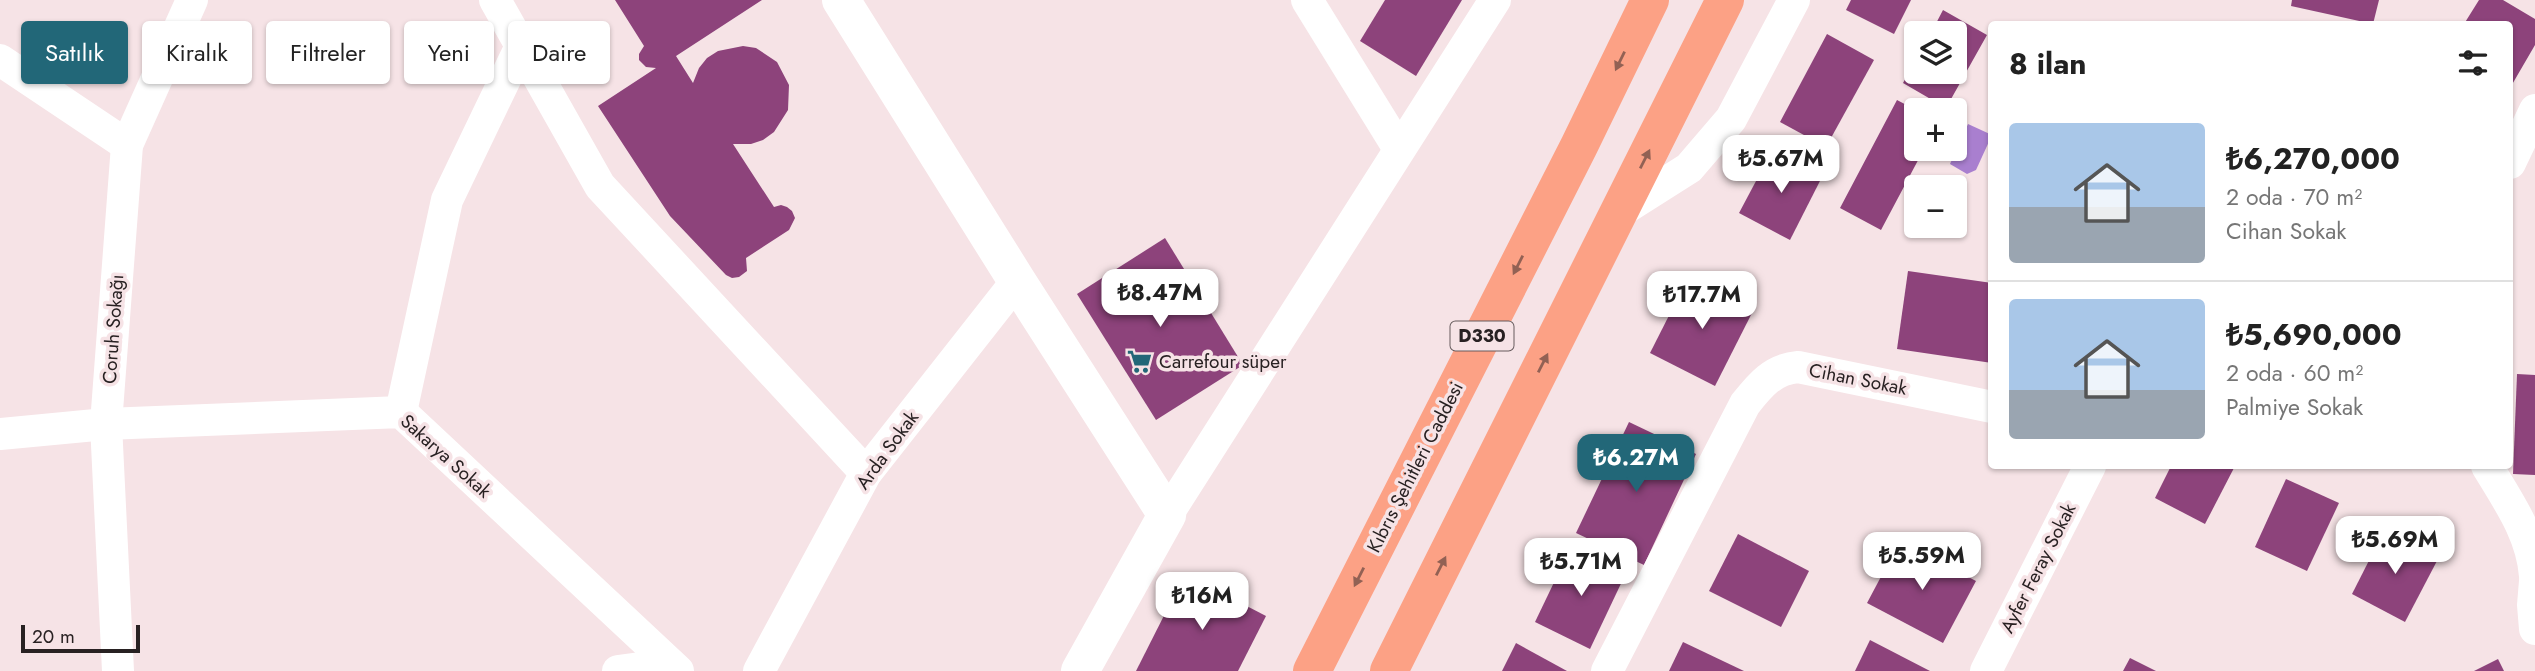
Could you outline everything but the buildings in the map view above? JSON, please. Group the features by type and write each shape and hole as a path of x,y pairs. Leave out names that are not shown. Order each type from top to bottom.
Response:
{"highway":[{"name":"Kıbrıs Şehitleri Caddesi","path":"1312,671 1579,146 1650,0"},
{"path":"1389,671 1725,0"}],"street":[{"name":"Coruh Sokağı","path":"118,671 106,424 127,145 192,0"},
{"path":"495,0 508,23"},
{"path":"841,0 1167,515"},
{"path":"1307,0 1399,149"},
{"path":"1080,671 1167,515 1495,0"},
{"path":"1618,213 1689,168 1718,135 1747,92 1794,0"},
{"path":"0,60 127,145"},
{"path":"401,412 447,200 508,73"},
{"path":"542,84 600,186 866,473"},
{"path":"2513,157 2535,110"},
{"name":"Arda Sokak","path":"760,671 866,473 1017,281"},
{"name":"Cihan Sokak","path":"1607,671 1745,404 1761,383 1787,368 1798,367 1988,406"},
{"name":"Sakarya Sokak","path":"0,434 106,424 401,412 674,667"},
{"name":"Ayfer Feray Sokak","path":"1986,671 2088,469"},
{"path":"2489,469 2531,535 2535,579 2535,629"},
{"path":"618,671 674,667"}],"shaded area":[{"path":"1968,124 1988,133 1988,144 1976,170 1967,174 1950,164 1951,161 1967,161"}],"place":[{"name":"Carrefour süper","path":"1139,361"}]}
